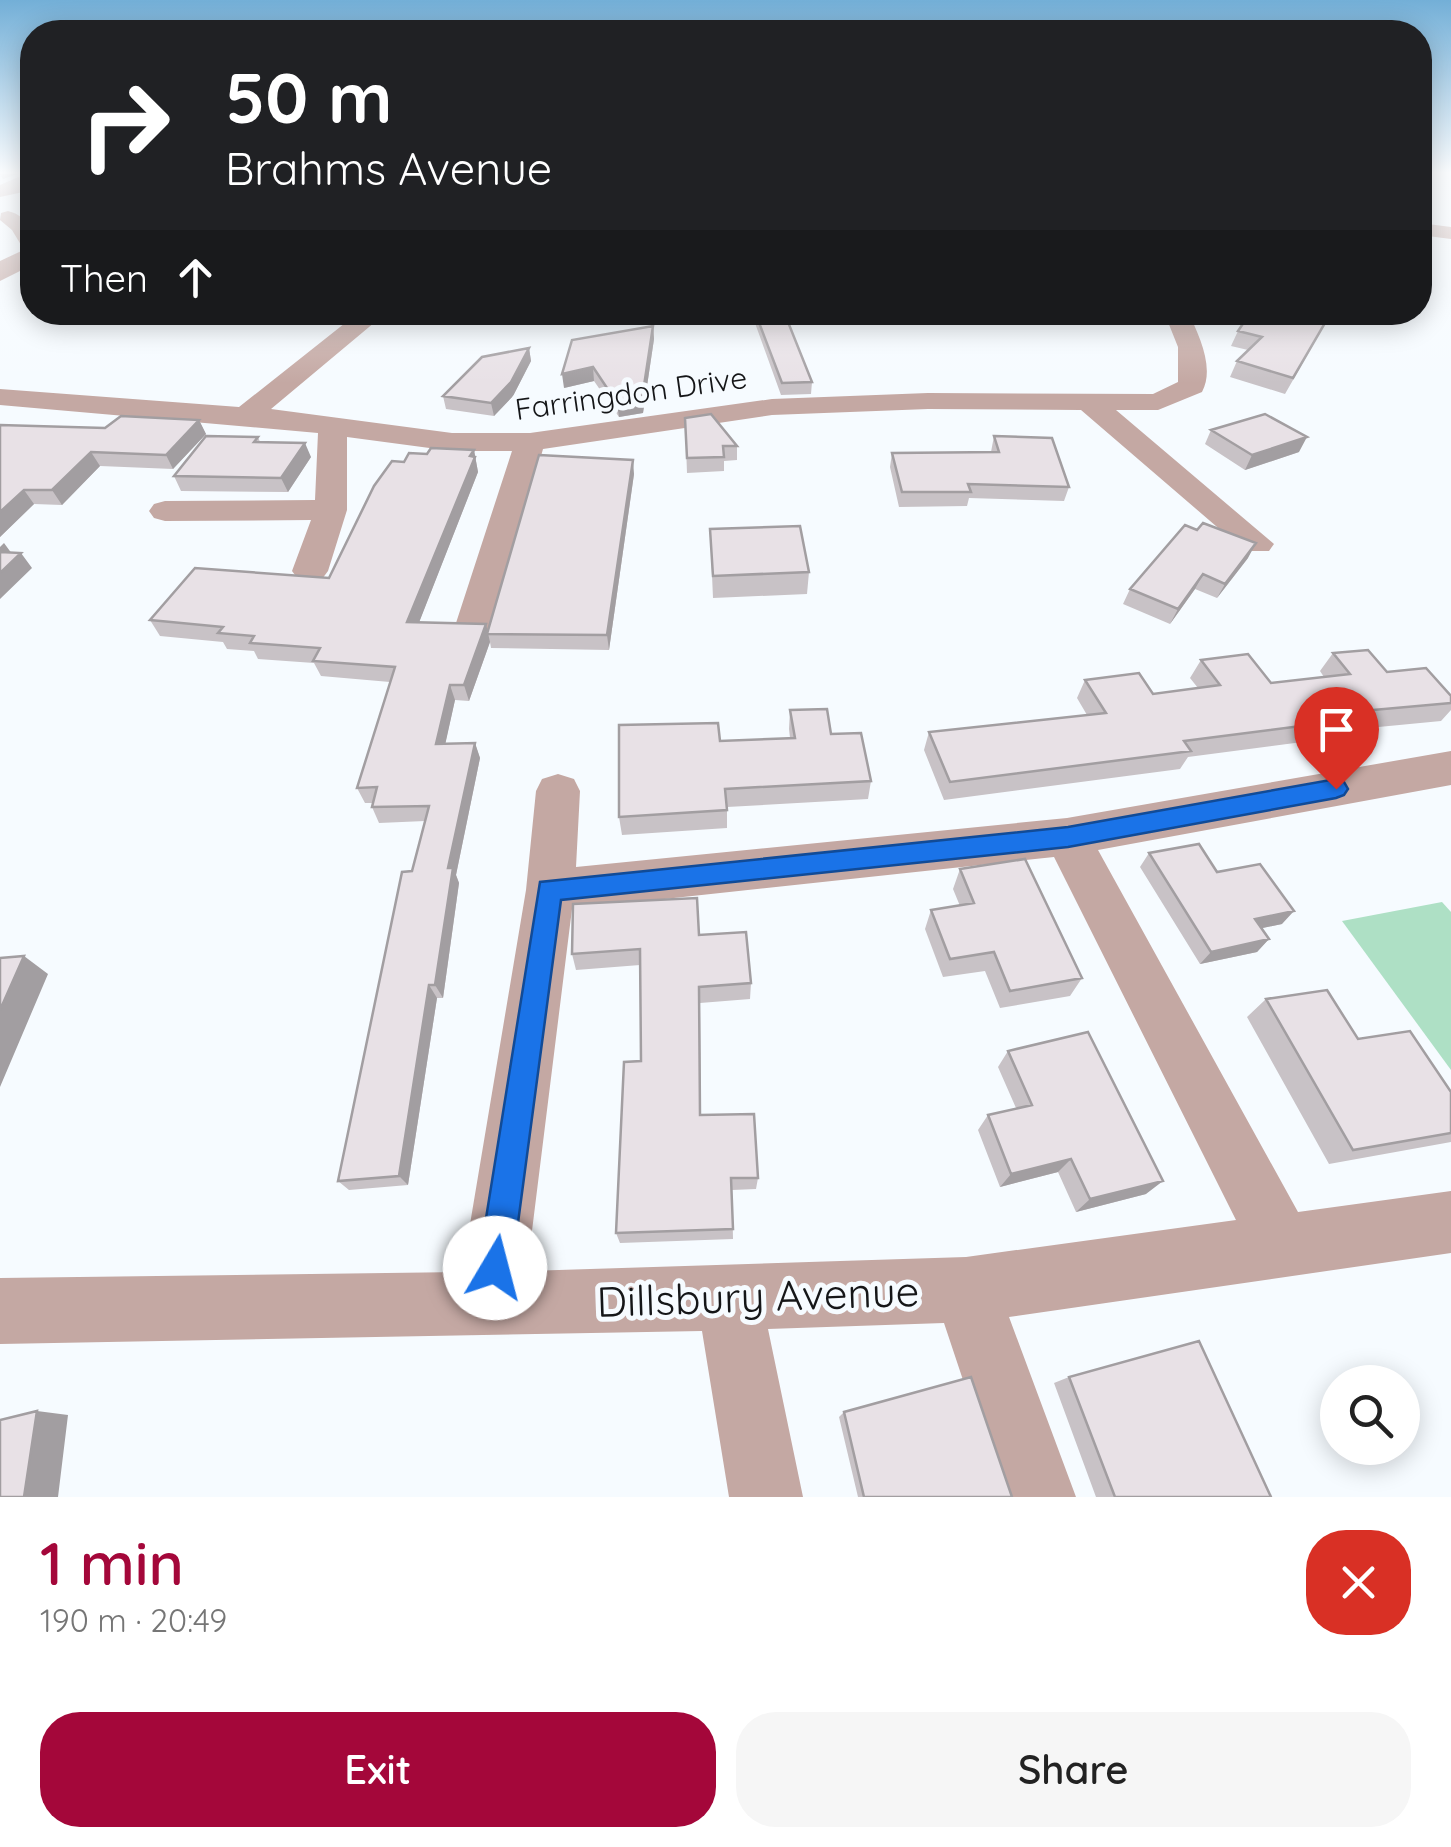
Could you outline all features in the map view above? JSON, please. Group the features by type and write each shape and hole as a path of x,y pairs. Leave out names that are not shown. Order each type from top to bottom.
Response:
{"street":[{"path":"245,416 359,325"},
{"name":"Farringdon Drive","path":"0,397 245,416 452,442 530,442 772,406 928,401 1158,402 1192,386 1191,347 1182,325"},
{"path":"1090,403 1257,544"},
{"path":"310,571 331,510 332,427"},
{"path":"475,623 530,442"},
{"path":"166,511 331,510"},
{"path":"550,890 1068,837 1451,768"},
{"path":"490,1305 550,890 558,791"},
{"path":"1068,837 1281,1244"},
{"name":"Dillsbury Avenue","path":"0,1311 490,1305 966,1290 1281,1244 1445,1234"},
{"path":"966,1290 1039,1497"},
{"path":"729,1297 766,1497"}],"green space":[{"path":"1442,902 1451,912 1451,1070 1342,921"}],"building":[{"path":"760,325 789,325 812,382 782,383"},
{"path":"1242,325 1324,325 1293,378 1237,361 1262,337 1238,331"},
{"path":"653,326 642,399 617,403 593,367 562,374 572,340"},
{"path":"529,348 511,382 491,403 443,396 482,357"},
{"path":"711,414 737,446 723,446 724,457 687,458 685,418"},
{"path":"1265,414 1307,437 1252,455 1211,430"},
{"path":"121,416 199,420 166,455 91,452 52,490 24,490 0,512 0,425 105,428"},
{"path":"206,436 305,443 281,478 174,476"},
{"path":"994,436 1052,438 1069,487 968,484 971,492 902,492 892,453 999,452"},
{"path":"431,448 474,450 470,456 475,457 407,622 486,624 464,685 450,685 436,744 475,743 448,868 453,868 435,985 429,985 399,1176 338,1181 402,872 412,871 429,806 372,807 377,787 357,788 395,667 313,661 320,648 250,643 254,636 218,633 223,627 150,620 195,568 329,578 374,486 392,461 404,462 409,453 427,454"},
{"path":"539,455 633,460 607,635 487,634"},
{"path":"1203,523 1256,543 1225,584 1203,574 1178,609 1130,589 1185,525 1197,530"},
{"path":"800,526 809,572 713,576 710,529"},
{"path":"0,552 21,553 0,573"},
{"path":"1368,650 1387,672 1426,668 1451,696 1451,703 1317,715 1324,723 1184,741 1191,751 950,782 929,732 1106,713 1085,680 1139,673 1153,694 1220,685 1201,660 1248,654 1271,683 1350,674 1333,653"},
{"path":"827,709 831,734 861,733 871,781 725,789 727,810 619,817 619,725 718,723 720,741 795,738 790,710"},
{"path":"1199,844 1217,872 1260,864 1294,911 1255,919 1269,939 1211,952 1149,853"},
{"path":"1025,859 1082,978 1010,991 994,952 950,959 931,910 974,903 960,869"},
{"path":"697,898 699,935 746,932 751,983 699,987 700,1115 754,1114 758,1178 731,1178 733,1229 616,1233 624,1062 641,1061 640,949 572,954 573,904"},
{"path":"24,956 0,1010 0,958"},
{"path":"1327,990 1358,1039 1410,1031 1451,1092 1451,1133 1353,1150 1266,999"},
{"path":"1088,1032 1163,1181 1090,1199 1071,1159 1011,1174 988,1115 1032,1105 1008,1051"},
{"path":"1199,1341 1271,1497 1115,1497 1069,1377"},
{"path":"971,1377 1012,1497 864,1497 844,1412"},
{"path":"37,1411 24,1497 0,1497 0,1420"}],"route":[{"path":"495,1268 550,890 1068,837 1336,789"}]}
